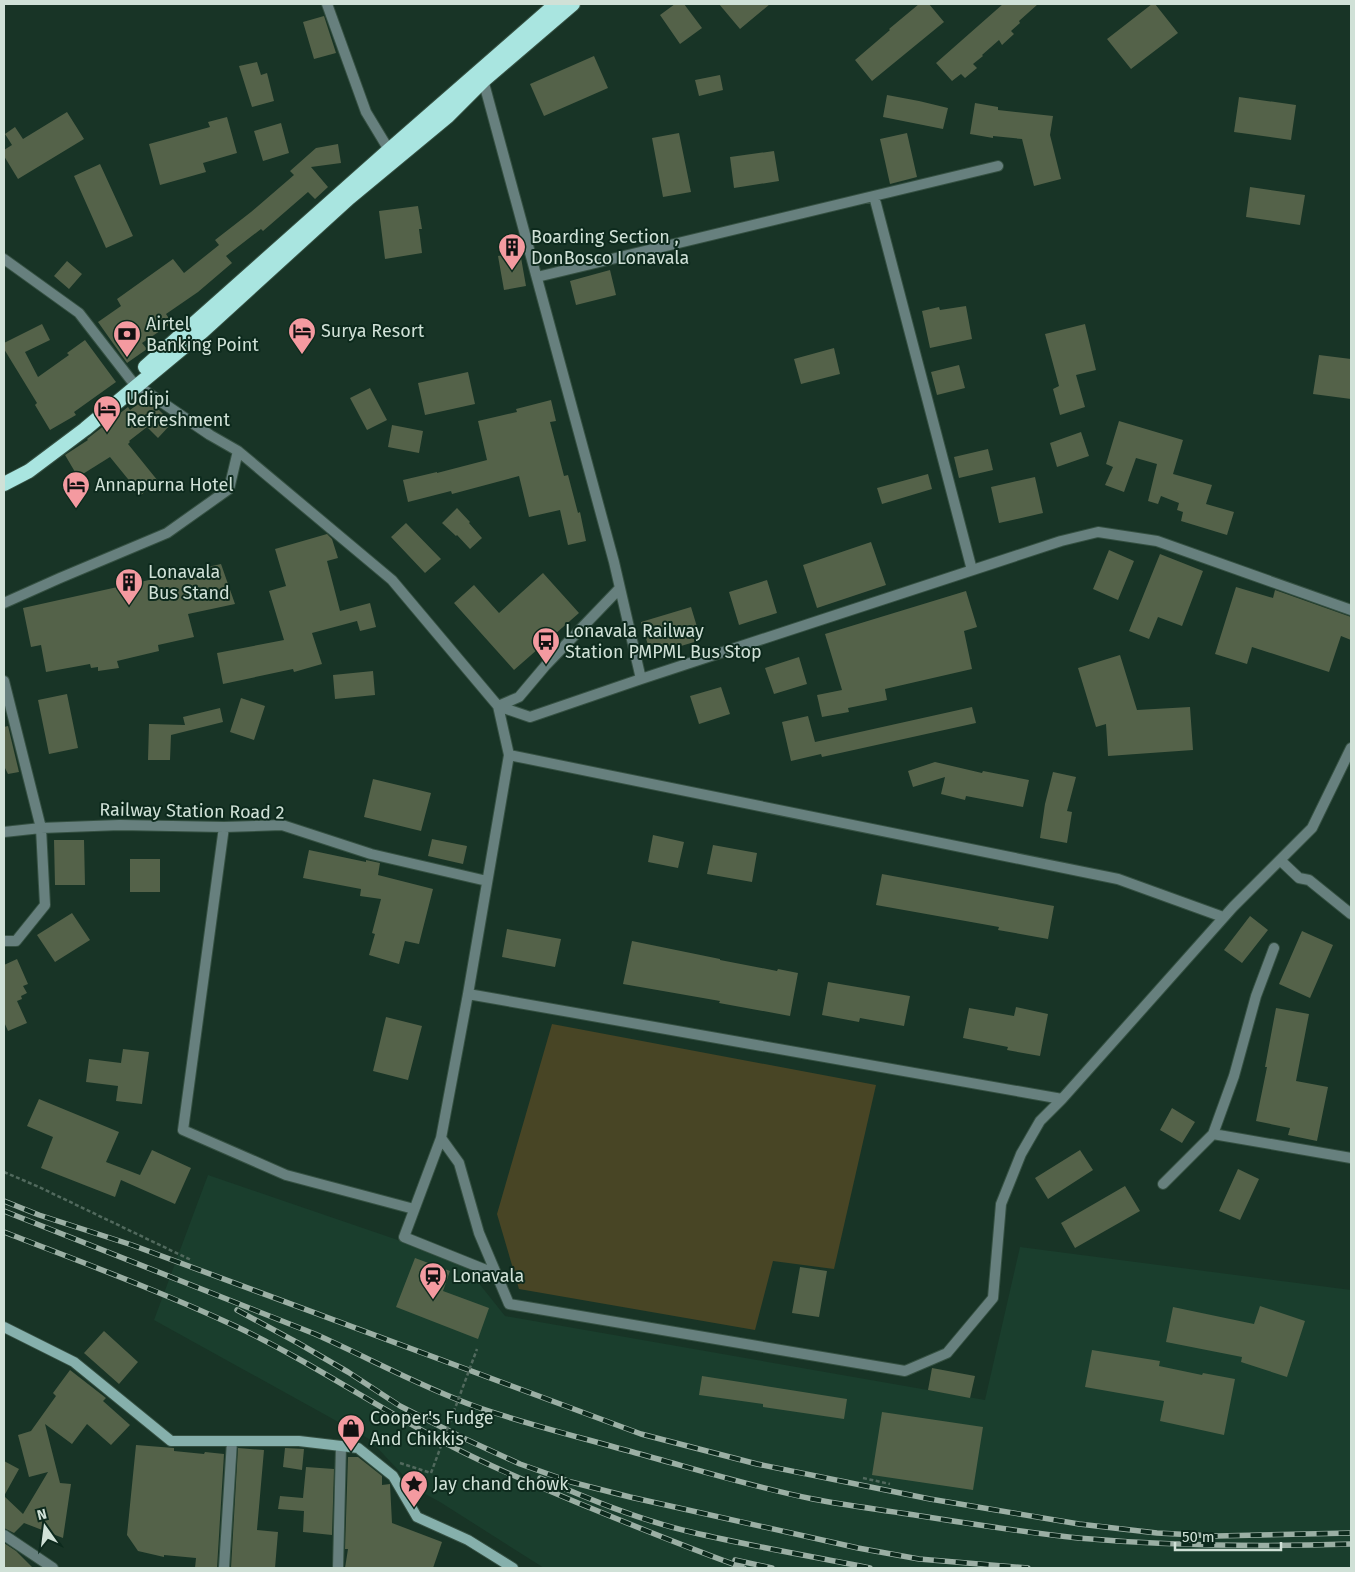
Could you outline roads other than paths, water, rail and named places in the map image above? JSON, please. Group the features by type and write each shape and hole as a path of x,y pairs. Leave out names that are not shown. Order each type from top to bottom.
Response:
{"highway":[{"path":"4,474 25,465 203,331 392,155 448,116 482,76 556,4"},
{"path":"482,76 574,4"},
{"path":"4,484 29,471 85,429 134,383"}],"main road":[{"path":"4,1327 74,1362 171,1441 300,1441 358,1448 393,1476 417,1517 468,1540 513,1568"}],"street":[{"path":"327,4 366,112 392,155"},
{"path":"482,76 620,588 642,679"},
{"path":"537,278 998,166"},
{"path":"874,196 972,570"},
{"path":"4,259 79,313 134,383 210,435 238,451 392,580 498,706 509,755 468,994 441,1138 404,1237 496,1274"},
{"path":"4,603 167,533 229,489 238,451"},
{"path":"498,706 530,717 1061,541 1098,532 1157,542 1351,610"},
{"path":"498,706 520,697 546,665 620,588"},
{"path":"4,681 41,828 45,905 16,941 4,942"},
{"path":"441,1138 459,1163 479,1234 509,1304 905,1371 947,1353 993,1298 1001,1204 1021,1154 1040,1121 1062,1099 1223,917 1312,828 1351,748"},
{"path":"509,755 1118,879 1223,917"},
{"name":"Railway Station Road 2","path":"4,832 41,828 120,825 224,826 282,824 371,854 487,881"},
{"path":"224,826 183,1130 286,1175 414,1209"},
{"path":"1280,860 1300,878 1309,880 1351,914"},
{"path":"1163,1184 1212,1134 1234,1076 1256,996 1274,948"},
{"path":"468,994 1062,1099"},
{"path":"1212,1134 1351,1158"},
{"path":"224,1568 232,1441"},
{"path":"338,1568 340,1446"},
{"path":"4,1535 53,1568"}],"railway":[{"path":"4,1201 39,1215 132,1245 641,1434 757,1464 930,1499 1079,1524 1157,1533 1216,1536 1351,1533"},
{"path":"4,1211 315,1334 415,1381 477,1407 516,1420 768,1489 848,1505 1078,1538 1214,1545 1351,1544"},
{"path":"4,1232 149,1289 235,1326 290,1354 425,1432 503,1471 646,1531 744,1568"},
{"path":"237,1310 348,1372 400,1406 520,1464 571,1482 858,1548 919,1559 1028,1568"},
{"path":"540,1478 614,1508 672,1527 735,1542 870,1568"},
{"path":"735,1560 772,1568"}],"place":[{"name":"Boarding Section , DonBosco Lonavala","path":"512,271"},
{"name":"Surya Resort","path":"302,355"},
{"name":"Airtel Banking Point","path":"127,358"},
{"name":"Udipi Refreshment","path":"107,433"},
{"name":"Annapurna Hotel","path":"76,509"},
{"name":"Lonavala Bus Stand","path":"129,606"},
{"name":"Lonavala Railway Station PMPML Bus Stop","path":"546,665"},
{"name":"Lonavala","path":"433,1300"},
{"name":"Cooper's Fudge And Chikkis","path":"351,1452"},
{"name":"Jay chand chowk","path":"414,1508"}]}
